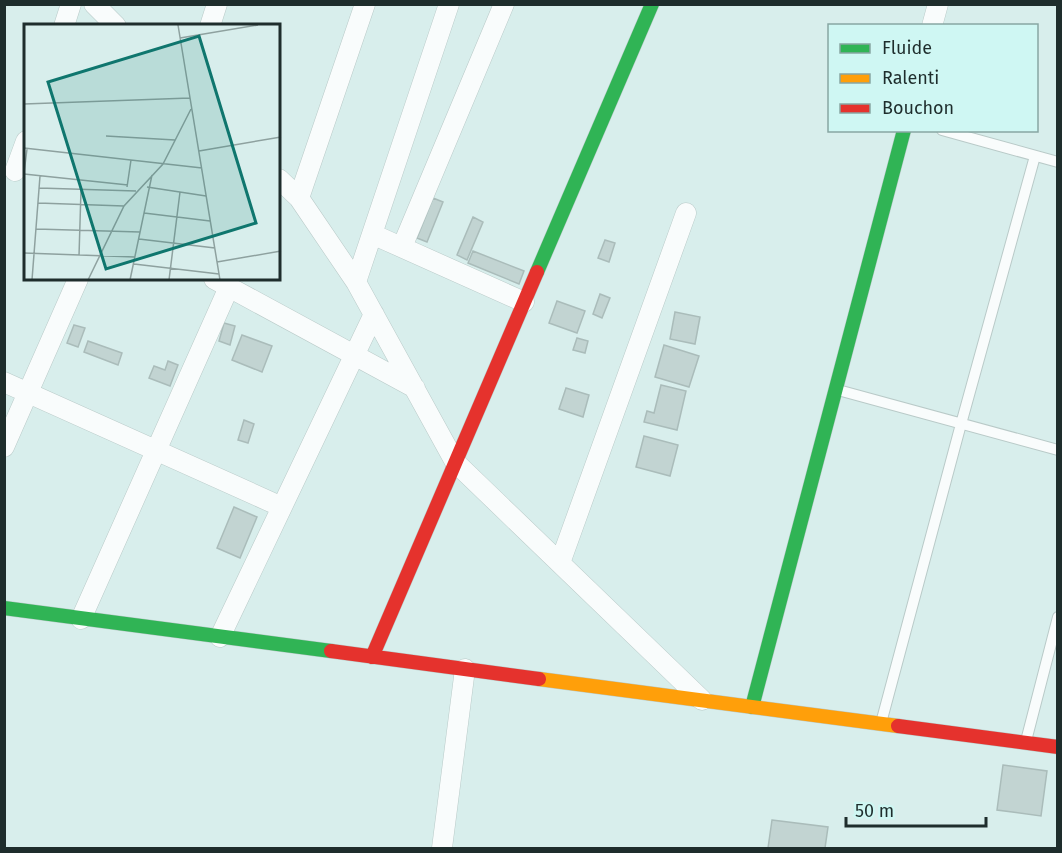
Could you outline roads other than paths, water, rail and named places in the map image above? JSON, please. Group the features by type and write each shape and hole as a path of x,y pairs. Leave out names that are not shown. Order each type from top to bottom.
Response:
{"street":[{"path":"65,24 71,4"},
{"path":"94,4 114,24"},
{"path":"211,24 217,4"},
{"path":"299,198 365,4"},
{"path":"356,282 449,4"},
{"path":"402,247 504,4"},
{"path":"372,657 652,4"},
{"path":"933,24 938,4"},
{"path":"752,707 903,132"},
{"path":"15,171 24,146"},
{"path":"280,180 299,198 356,282 455,462 702,700"},
{"path":"560,563 686,213"},
{"path":"372,234 524,302"},
{"path":"4,447 78,280"},
{"path":"81,619 156,450 221,283 415,388"},
{"path":"220,637 374,314"},
{"path":"4,382 282,507"},
{"path":"4,609 1058,747"},
{"path":"442,849 465,669"}],"lane":[{"path":"949,132 1058,162"},
{"path":"881,724 1035,156"},
{"path":"835,390 1058,450"},
{"path":"1026,743 1058,617"}]}
